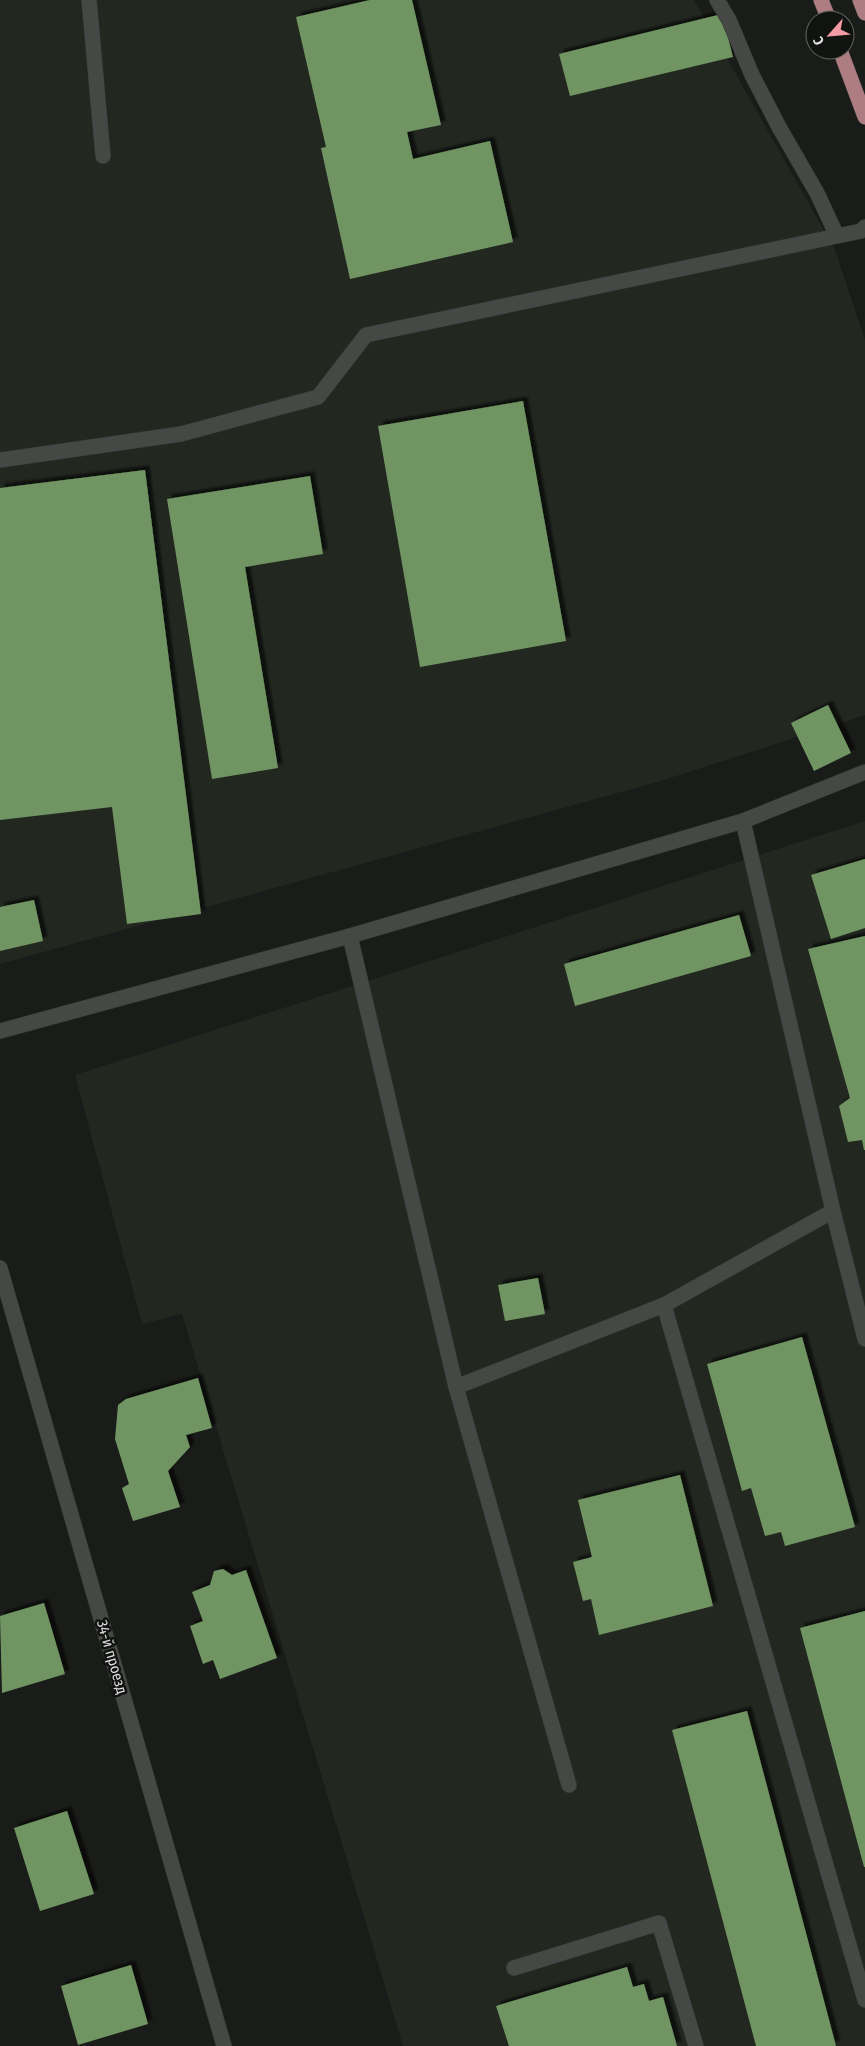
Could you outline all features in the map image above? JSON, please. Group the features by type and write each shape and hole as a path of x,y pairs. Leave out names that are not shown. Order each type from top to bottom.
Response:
{"main road":[{"path":"860,0 865,13"},
{"path":"844,60 865,117"}],"street":[{"path":"89,0 103,156"},
{"path":"717,0 729,20 752,75 817,193 836,236"},
{"path":"0,460 180,434 318,397 366,335 861,231 865,227"},
{"path":"0,1030 350,936 744,821 865,772"},
{"path":"744,821 833,1211 865,1339"},
{"path":"350,936 456,1386 569,1785"},
{"path":"456,1386 664,1305 833,1211"},
{"name":"34-й проезд","path":"0,1268 224,2046"},
{"path":"664,1305 865,2000"},
{"path":"514,1968 659,1923 696,2046"}],"shaded area":[{"path":"0,0 694,0 835,250 865,340 865,715 661,781 0,964"},
{"path":"865,821 865,2046 403,2046 182,1314 142,1324 75,1075"}],"building":[{"path":"370,0 412,0 441,125 407,132 413,159 490,141 513,242 350,279 321,148 326,147 296,17"},
{"path":"722,14 733,57 570,96 559,54"},
{"path":"523,401 566,641 420,667 378,426"},
{"path":"145,470 201,914 127,924 112,807 0,820 0,488"},
{"path":"310,476 323,554 245,567 278,768 212,779 167,499"},
{"path":"828,705 851,753 814,771 791,723"},
{"path":"865,859 865,928 831,939 811,875"},
{"path":"34,900 43,941 0,951 0,907"},
{"path":"739,915 751,956 575,1006 564,964"},
{"path":"865,936 864,1150 862,1140 848,1142 839,1106 850,1098 808,949"},
{"path":"538,1278 545,1314 505,1321 498,1285"},
{"path":"802,1337 855,1527 785,1546 781,1532 765,1536 751,1488 742,1491 707,1364"},
{"path":"198,1378 212,1428 186,1435 190,1447 168,1471 180,1507 133,1521 122,1488 129,1484 115,1439 118,1405 126,1399"},
{"path":"680,1475 713,1606 599,1635 591,1599 583,1601 573,1562 592,1557 578,1500"},
{"path":"223,1569 232,1575 246,1570 277,1658 220,1679 213,1660 203,1664 190,1626 203,1621 192,1592 210,1585 214,1571"},
{"path":"44,1603 65,1674 2,1693 0,1616"},
{"path":"865,1611 865,1867 864,1867 800,1628"},
{"path":"747,1711 836,2046 756,2046 672,1730"},
{"path":"67,1811 94,1894 40,1911 14,1828"},
{"path":"131,1965 148,2024 78,2045 61,1986"},
{"path":"627,1967 633,1987 644,1984 649,2001 663,1997 677,2046 509,2046 496,2006"}]}
